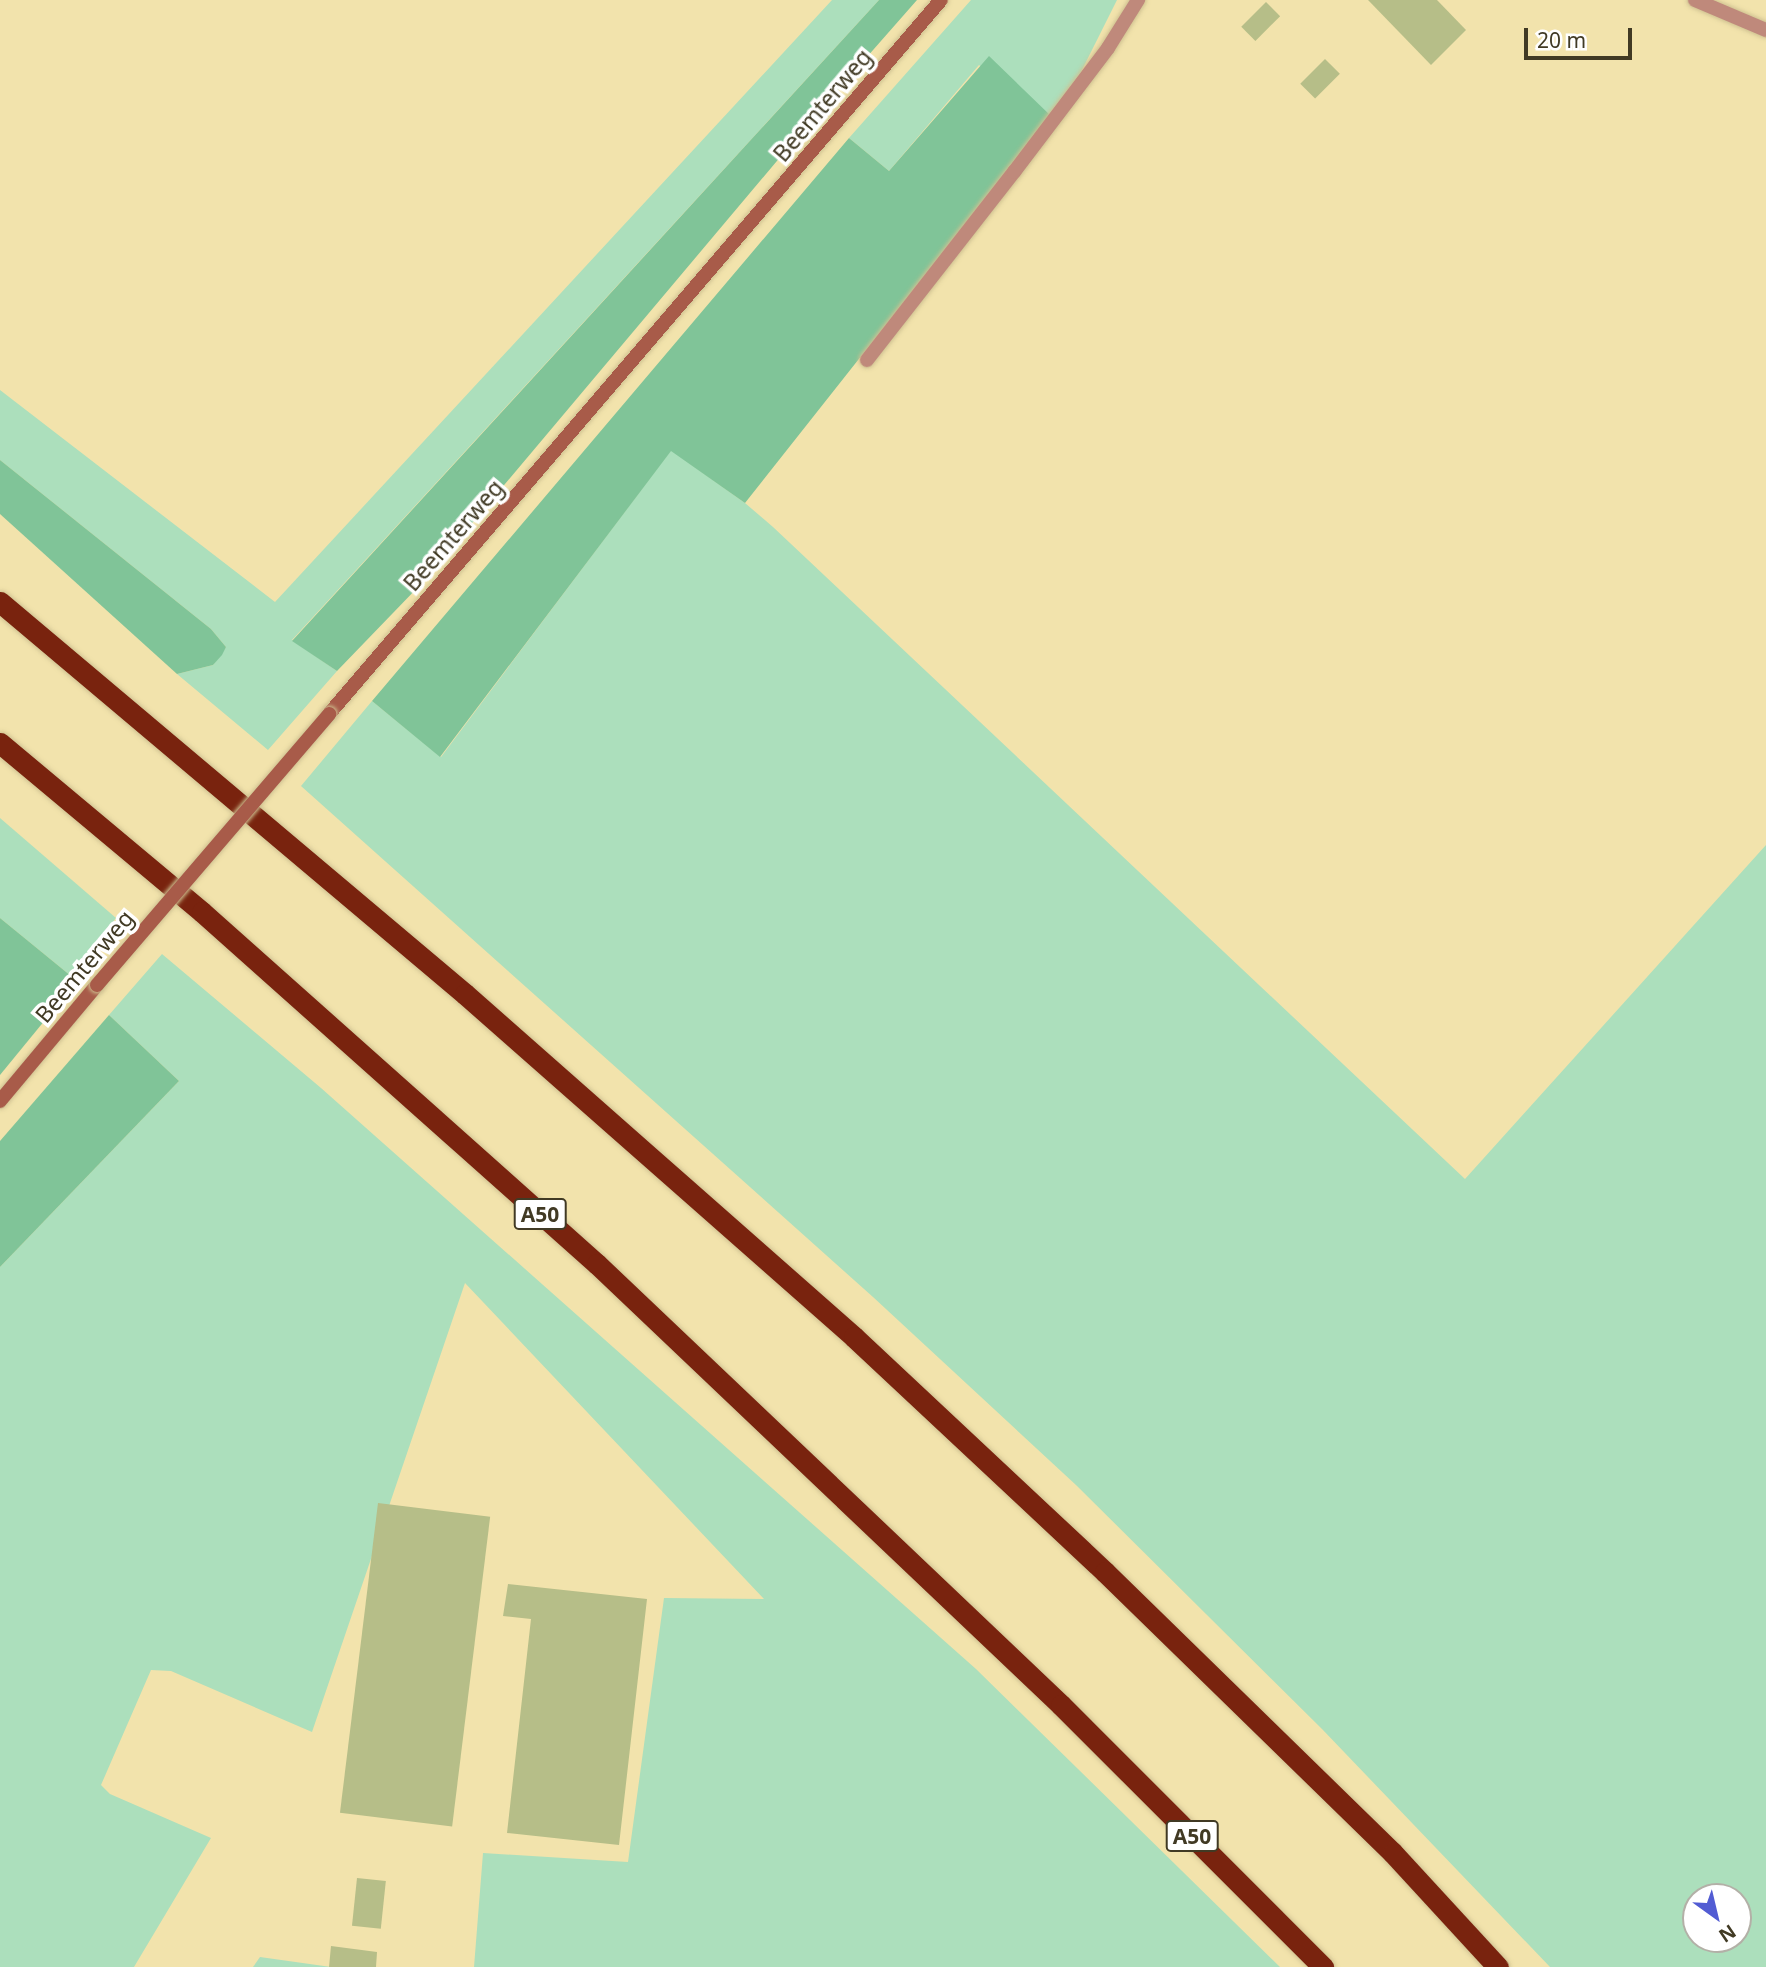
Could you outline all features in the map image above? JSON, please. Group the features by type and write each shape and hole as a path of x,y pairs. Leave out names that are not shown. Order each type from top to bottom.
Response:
{"highway":[{"path":"0,602 466,995 854,1337 1105,1572 1393,1853 1498,1967"},
{"name":"A50","path":"0,743 202,912 597,1264 1061,1705 1323,1967"}],"street":[{"name":"Beemterweg","path":"0,1101 941,0"},
{"path":"867,360 1030,152 1108,48 1138,0"},
{"path":"1695,0 1766,30"}],"green space":[{"path":"832,0 879,0 292,640 337,671 268,750 177,674 213,665 226,647 211,629 0,460 0,390 275,602"},
{"path":"879,0 917,0 808,124 420,585 337,671 292,641"},
{"path":"971,0 1117,0 1073,88 1051,116 979,65 889,171 849,138"},
{"path":"989,56 1051,116 745,503 671,451 440,757 372,701 849,138 889,171"},
{"path":"671,450 745,503 773,527 1465,1179 1766,845 1766,1967 1550,1967 1322,1729 1076,1485 873,1297 301,786 372,701 441,757"},
{"path":"0,460 211,629 226,647 213,665 177,674 0,514"},
{"path":"0,818 116,918 71,976 0,918"},
{"path":"0,918 71,976 59,1003 0,1075"},
{"path":"162,954 321,1088 976,1669 1280,1967 474,1967 483,1853 628,1862 664,1598 764,1599 465,1283 312,1732 171,1671 151,1670 101,1785 110,1794 211,1838 134,1967 0,1967 0,1267 179,1081 109,1015"},
{"path":"109,1015 179,1081 0,1267 0,1141"},
{"path":"260,1957 331,1967 253,1967"}],"building":[{"path":"1368,0 1437,0 1466,30 1431,65"},
{"path":"1266,2 1280,16 1255,41 1241,27"},
{"path":"1325,59 1340,74 1315,99 1300,84"},
{"path":"378,1503 490,1517 452,1826 340,1813"},
{"path":"508,1584 647,1599 619,1845 507,1833 531,1619 503,1616"},
{"path":"357,1878 386,1881 381,1929 352,1926"},
{"path":"331,1946 377,1952 376,1967 329,1967"}]}
